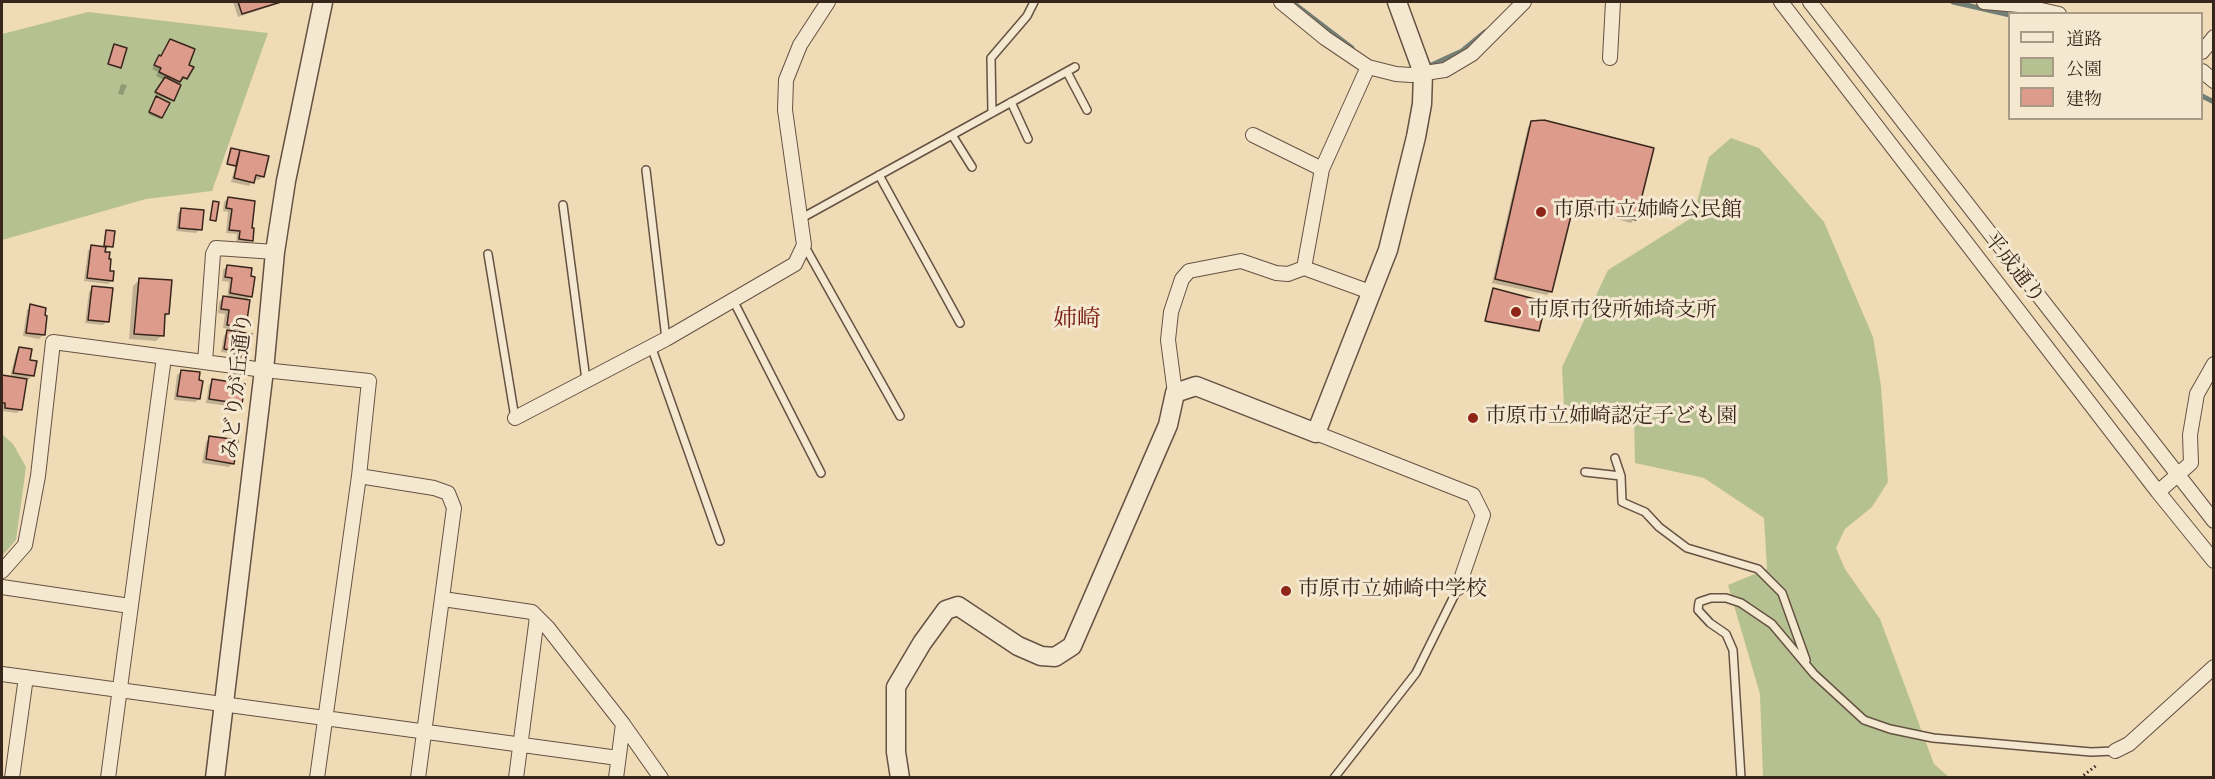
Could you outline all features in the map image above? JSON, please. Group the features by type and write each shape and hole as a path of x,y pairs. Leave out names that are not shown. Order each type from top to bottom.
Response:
{"street":[{"name":"みどりが丘通り","path":"215,777 264,370 275,252 286,181 323,2"},
{"path":"515,418 666,339 795,264 804,244 785,110 786,80 800,45 828,2"},
{"path":"1281,2 1325,38 1368,67 1396,74 1423,74 1445,70 1472,54 1524,2"},
{"path":"1316,433 1388,250 1416,137 1422,105 1423,74 1397,2"},
{"path":"1610,58 1613,2"},
{"name":"平成通り","path":"1780,2 2158,492 2214,561"},
{"name":"平成通り","path":"1810,2 2214,521"},
{"path":"1984,2 2019,5 2049,12"},
{"path":"2203,51 2214,36"},
{"path":"1304,268 1322,169 1368,67"},
{"path":"1253,135 1322,169"},
{"path":"205,362 213,254 216,248 275,252"},
{"path":"900,777 896,752 896,687 922,643 946,610 958,606 1018,645 1041,656 1055,657 1072,646 1168,425 1175,393 1168,339 1171,312 1182,279 1189,271 1240,261 1276,273 1288,273 1304,268 1373,292"},
{"path":"2,572 25,545 38,476 53,342 264,370 369,381 359,476 317,777"},
{"path":"108,777 164,357"},
{"path":"2158,492 2191,463 2190,435 2197,394 2214,364"},
{"path":"1175,393 1196,386 1473,495 1483,515 1458,588"},
{"path":"359,476 434,488 448,494 454,508 418,777"},
{"path":"2,587 130,606"},
{"path":"443,599 532,612 622,724 661,777"},
{"path":"516,777 537,617"},
{"path":"2115,751 2129,744 2214,667"},
{"path":"2,674 618,758"},
{"path":"12,777 26,677"},
{"path":"615,777 622,724"}],"lane":[{"path":"992,113 991,58 1027,16 1034,2"},
{"path":"800,219 1075,67"},
{"path":"1067,72 1087,110"},
{"path":"1011,102 1028,139"},
{"path":"952,135 972,166"},
{"path":"646,170 666,339"},
{"path":"879,175 960,323"},
{"path":"563,205 586,380"},
{"path":"804,244 900,416"},
{"path":"488,254 515,418"},
{"path":"733,300 821,473"},
{"path":"651,346 720,541"},
{"path":"1615,458 1621,476 1622,502 1645,512 1659,527 1687,548 1758,569 1782,592 1808,666"},
{"path":"1585,472 1621,476"},
{"path":"1334,777 1416,673 1458,588"},
{"path":"1741,777 1733,650 1726,634 1710,623 1698,610 1700,602 1711,598 1726,598 1741,603 1772,624 1808,666 1864,720 1890,729 1933,738 2091,752 2115,751"}],"green space":[{"path":"88,12 268,33 212,191 146,199 2,240 2,34"},
{"path":"1731,138 1759,148 1824,222 1873,337 1881,386 1888,482 1872,507 1845,529 1836,548 1845,569 1880,619 1934,764 1949,777 1763,777 1760,694 1728,585 1767,569 1764,518 1704,478 1635,463 1634,416 1564,406 1562,367 1608,270 1693,217 1709,157"},
{"path":"2,434 13,444 26,467 16,540 2,556"}],"building":[{"path":"238,2 281,2 242,14"},
{"path":"170,39 195,49 189,65 194,67 187,79 183,77 180,82 159,72 161,68 154,65"},
{"path":"114,44 127,48 121,68 108,64"},
{"path":"165,77 181,85 174,101 155,92"},
{"path":"156,96 170,103 162,118 149,112"},
{"name":"市原市立姉崎公民館","path":"1544,120 1654,148 1636,220 1574,204 1552,292 1495,279 1531,121"},
{"path":"231,148 240,150 236,166 227,164"},
{"path":"240,150 269,156 264,177 256,175 254,183 234,178"},
{"path":"228,197 255,201 253,241 239,239 240,231 229,230 232,209 226,208"},
{"path":"213,201 219,202 216,221 210,220"},
{"path":"181,208 204,210 202,230 179,228"},
{"path":"106,230 115,231 113,247 104,246"},
{"path":"91,245 106,247 105,252 110,252 110,271 114,271 113,281 87,278"},
{"path":"227,265 252,268 251,276 255,277 252,297 230,293 232,278 225,277"},
{"path":"139,278 172,280 169,314 165,314 164,336 134,334"},
{"path":"92,286 113,288 109,322 88,320"},
{"name":"市原市役所姉埼支所","path":"1493,288 1546,302 1539,331 1485,321"},
{"path":"223,296 250,300 246,327 227,325 229,310 221,309"},
{"path":"30,304 46,308 45,335 26,333"},
{"path":"227,330 252,334 248,358 235,356 236,351 224,349"},
{"path":"19,347 32,349 30,360 37,361 34,376 13,373"},
{"path":"181,370 200,372 199,380 203,381 200,399 177,396"},
{"path":"2,375 27,379 22,410 5,408 5,403 2,403"},
{"path":"212,379 245,384 242,404 209,399"},
{"path":"209,436 238,440 234,464 206,459"}],"waterway":[{"path":"1292,2 1352,48"},
{"path":"1953,2 2008,15"},
{"path":"1427,67 1462,51 1485,32"},
{"path":"2203,96 2214,102"}],"place":[{"name":"市原市立姉崎公民館","path":"1541,212"},
{"name":"市原市役所姉埼支所","path":"1516,312"},
{"name":"市原市立姉崎認定子ども園","path":"1473,418"},
{"name":"市原市立姉崎中学校","path":"1286,591"}],"district":[{"name":"姉崎","path":"1077,321"}]}
